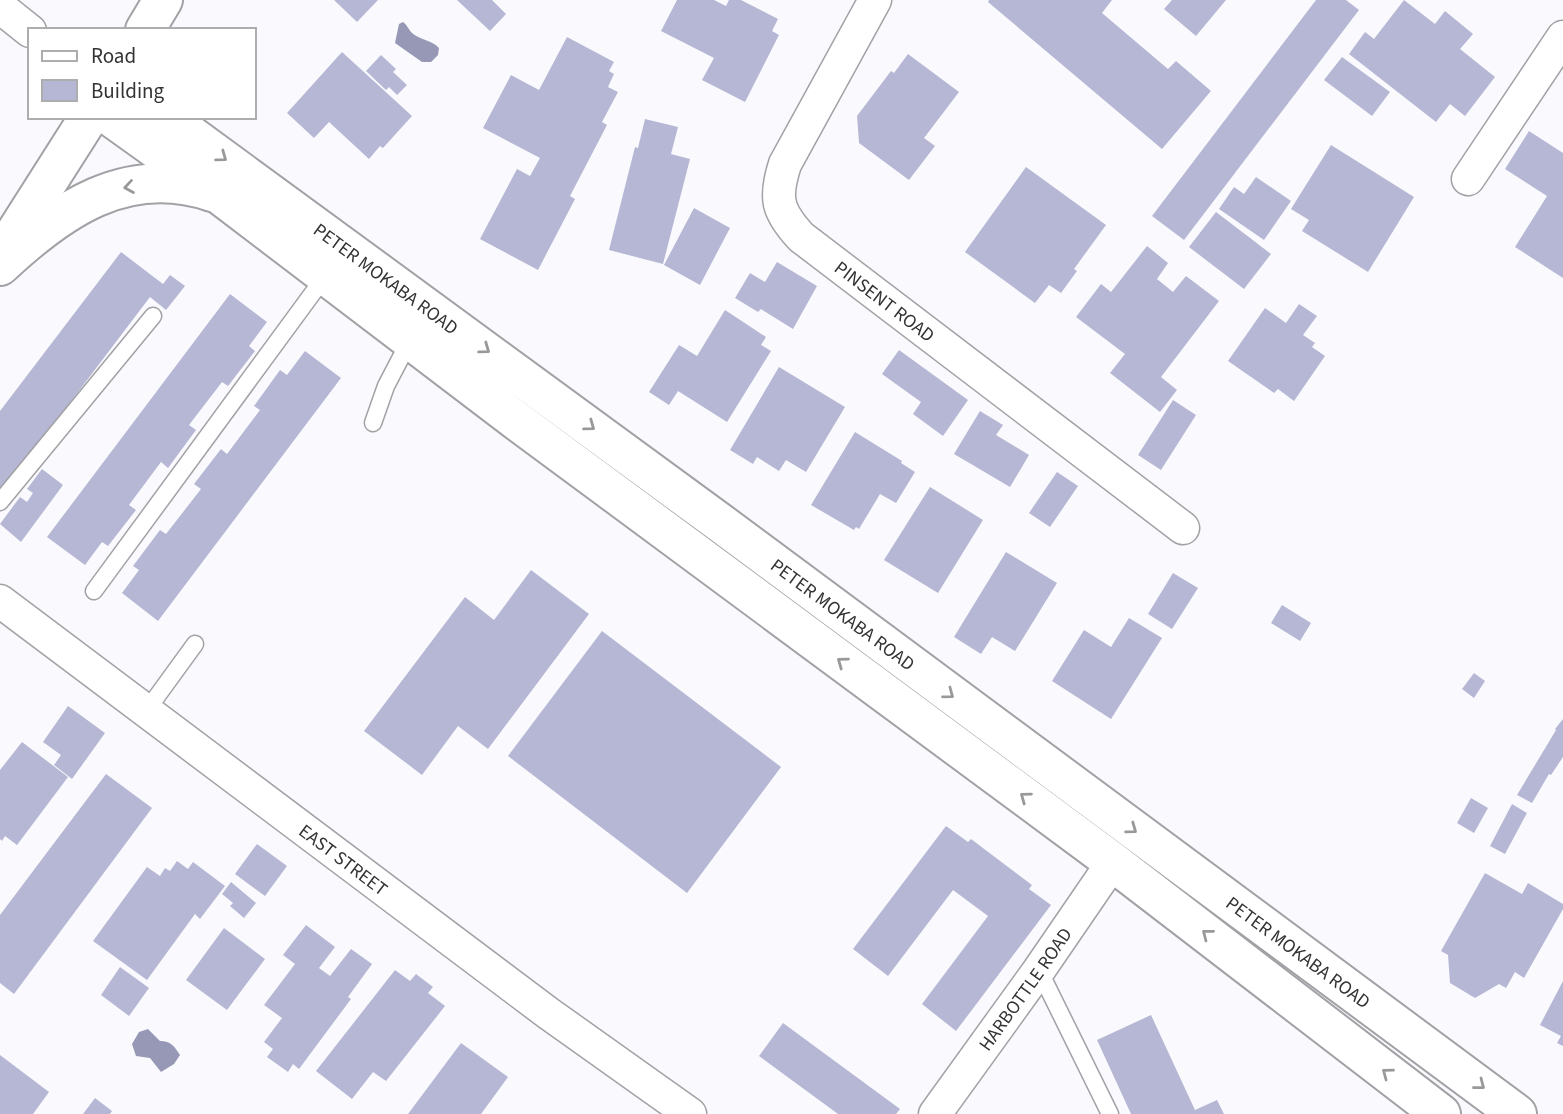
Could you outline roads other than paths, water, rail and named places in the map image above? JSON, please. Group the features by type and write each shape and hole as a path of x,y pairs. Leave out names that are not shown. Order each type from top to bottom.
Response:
{"street":[{"path":"146,28 163,0"},
{"name":"PINSENT ROAD","path":"875,0 785,164 778,203 788,222 802,237 1183,528"},
{"path":"0,7 28,29"},
{"path":"1468,179 1563,37"},
{"path":"0,256 88,119"},
{"name":"PETER MOKABA ROAD","path":"114,119 220,195 410,340 1113,862 1441,1114"},
{"name":"PETER MOKABA ROAD","path":"169,119 709,513 1517,1114"},
{"path":"0,266 38,231 109,190 167,183 197,187 220,195"},
{"name":"EAST STREET","path":"0,601 548,1013 690,1114"},
{"name":"HARBOTTLE ROAD","path":"935,1114 1113,862"},
{"path":"1340,1036 1360,996"}],"lane":[{"path":"94,591 326,275"},
{"path":"0,502 153,316"},
{"path":"373,422 386,386 410,340"},
{"path":"147,710 195,644"},
{"path":"1039,970 1110,1114"}],"water":[{"path":"403,22 414,35 439,48 438,55 431,62 422,62 395,43 399,24"},
{"path":"148,1029 160,1041 172,1045 180,1055 174,1064 161,1072 150,1058 136,1056 132,1044 139,1032"}]}
